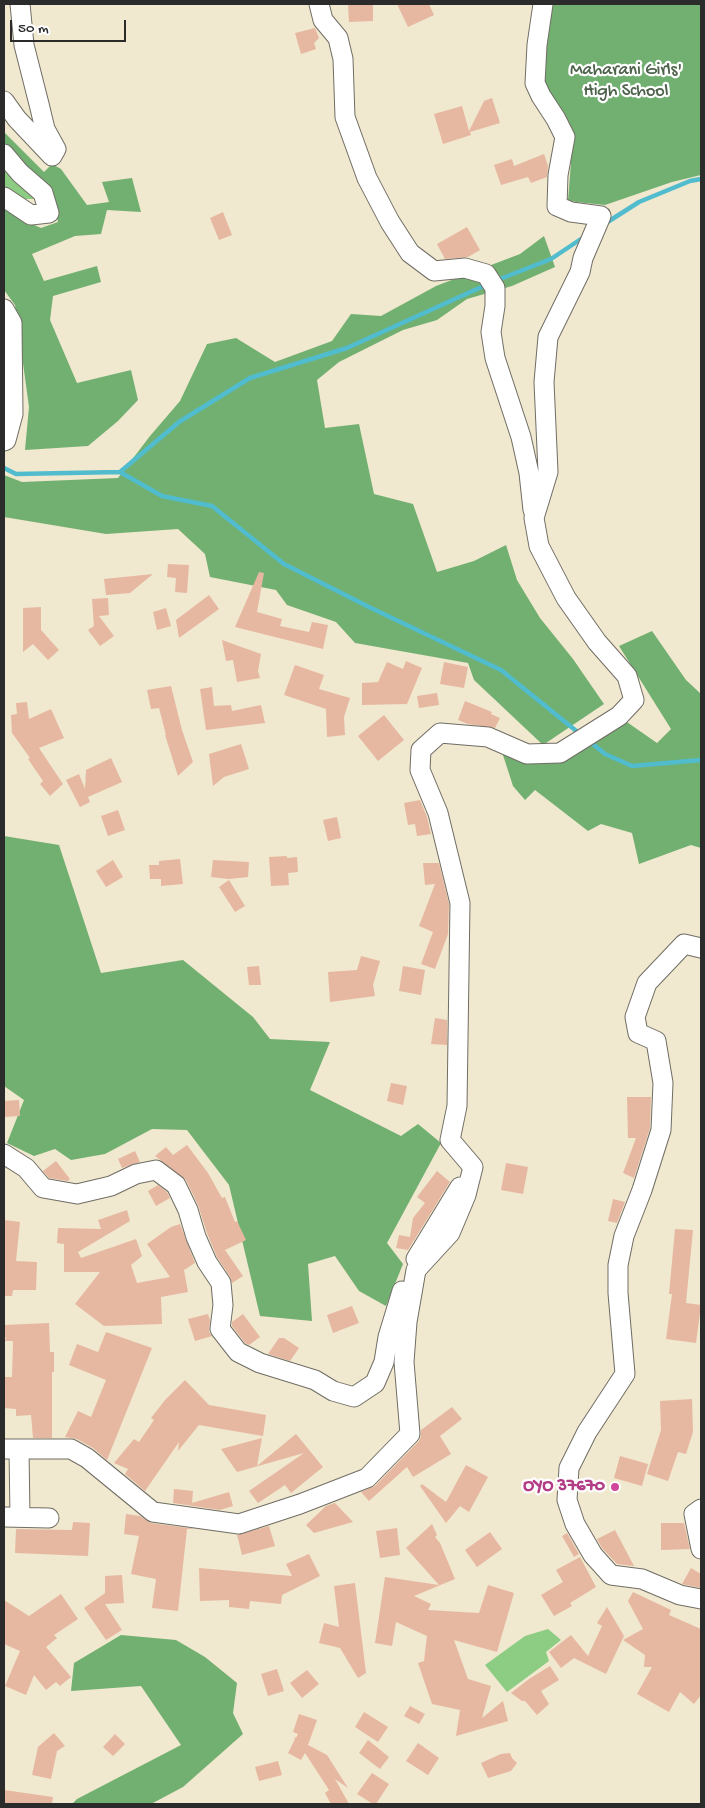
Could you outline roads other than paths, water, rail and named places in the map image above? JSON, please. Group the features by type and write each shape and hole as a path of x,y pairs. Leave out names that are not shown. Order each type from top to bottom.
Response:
{"street":[{"path":"4,100 17,119 52,156 56,149 45,129 37,97 24,44 20,4"},
{"path":"319,4 323,20 338,38 343,59 345,117 367,178 390,222 410,253 434,271 464,268 491,281 495,306 491,332 495,358 521,437 529,473 539,546 566,598 597,642 627,676 634,700 619,716 560,754 527,754 488,737 440,733 421,750 420,770 438,813 460,903 457,1106 450,1140 473,1167"},
{"path":"534,518 548,472 544,382 548,337 580,272 583,258 601,216 571,212 557,206 558,175 565,137 535,83 537,45 543,4"},
{"path":"4,154 20,173 43,193 50,213 31,215 4,197"},
{"path":"4,308 12,322 13,414 6,440 4,441"},
{"path":"701,948 684,944 647,983 635,1017 638,1033 656,1041 662,1083 661,1130 642,1190 624,1236 618,1264 618,1293 625,1374 587,1432 569,1468 568,1500 575,1524 593,1554 610,1575 642,1578 680,1595 701,1599"},
{"path":"4,1154 26,1168 43,1188 77,1194 111,1186 136,1174 156,1170 176,1185 188,1210 196,1237 207,1262 221,1283 223,1305 220,1329 238,1352 260,1363 315,1380 333,1391 354,1397 375,1383 384,1362 388,1337 409,1271 473,1167"},
{"path":"49,1518 12,1517 12,1449 71,1449 87,1458 153,1512 239,1524 300,1504 367,1478 410,1434 404,1362 407,1322 416,1270 450,1233 466,1194 473,1167"},
{"path":"701,1509 694,1514 701,1549"}],"waterway":[{"path":"606,223 639,202 690,181 701,179"},
{"path":"495,281 551,259 584,237"},
{"path":"4,468 16,474 120,472 179,422 250,378 347,348 488,284"},
{"path":"120,472 162,496 212,506 284,564 501,670 580,734"},
{"path":"588,740 605,754 632,766 701,760"}],"place":[{"name":"OYO 37670","path":"615,1487"}],"park label":[{"name":"Maharani Girls' High School","path":"626,81"}]}
